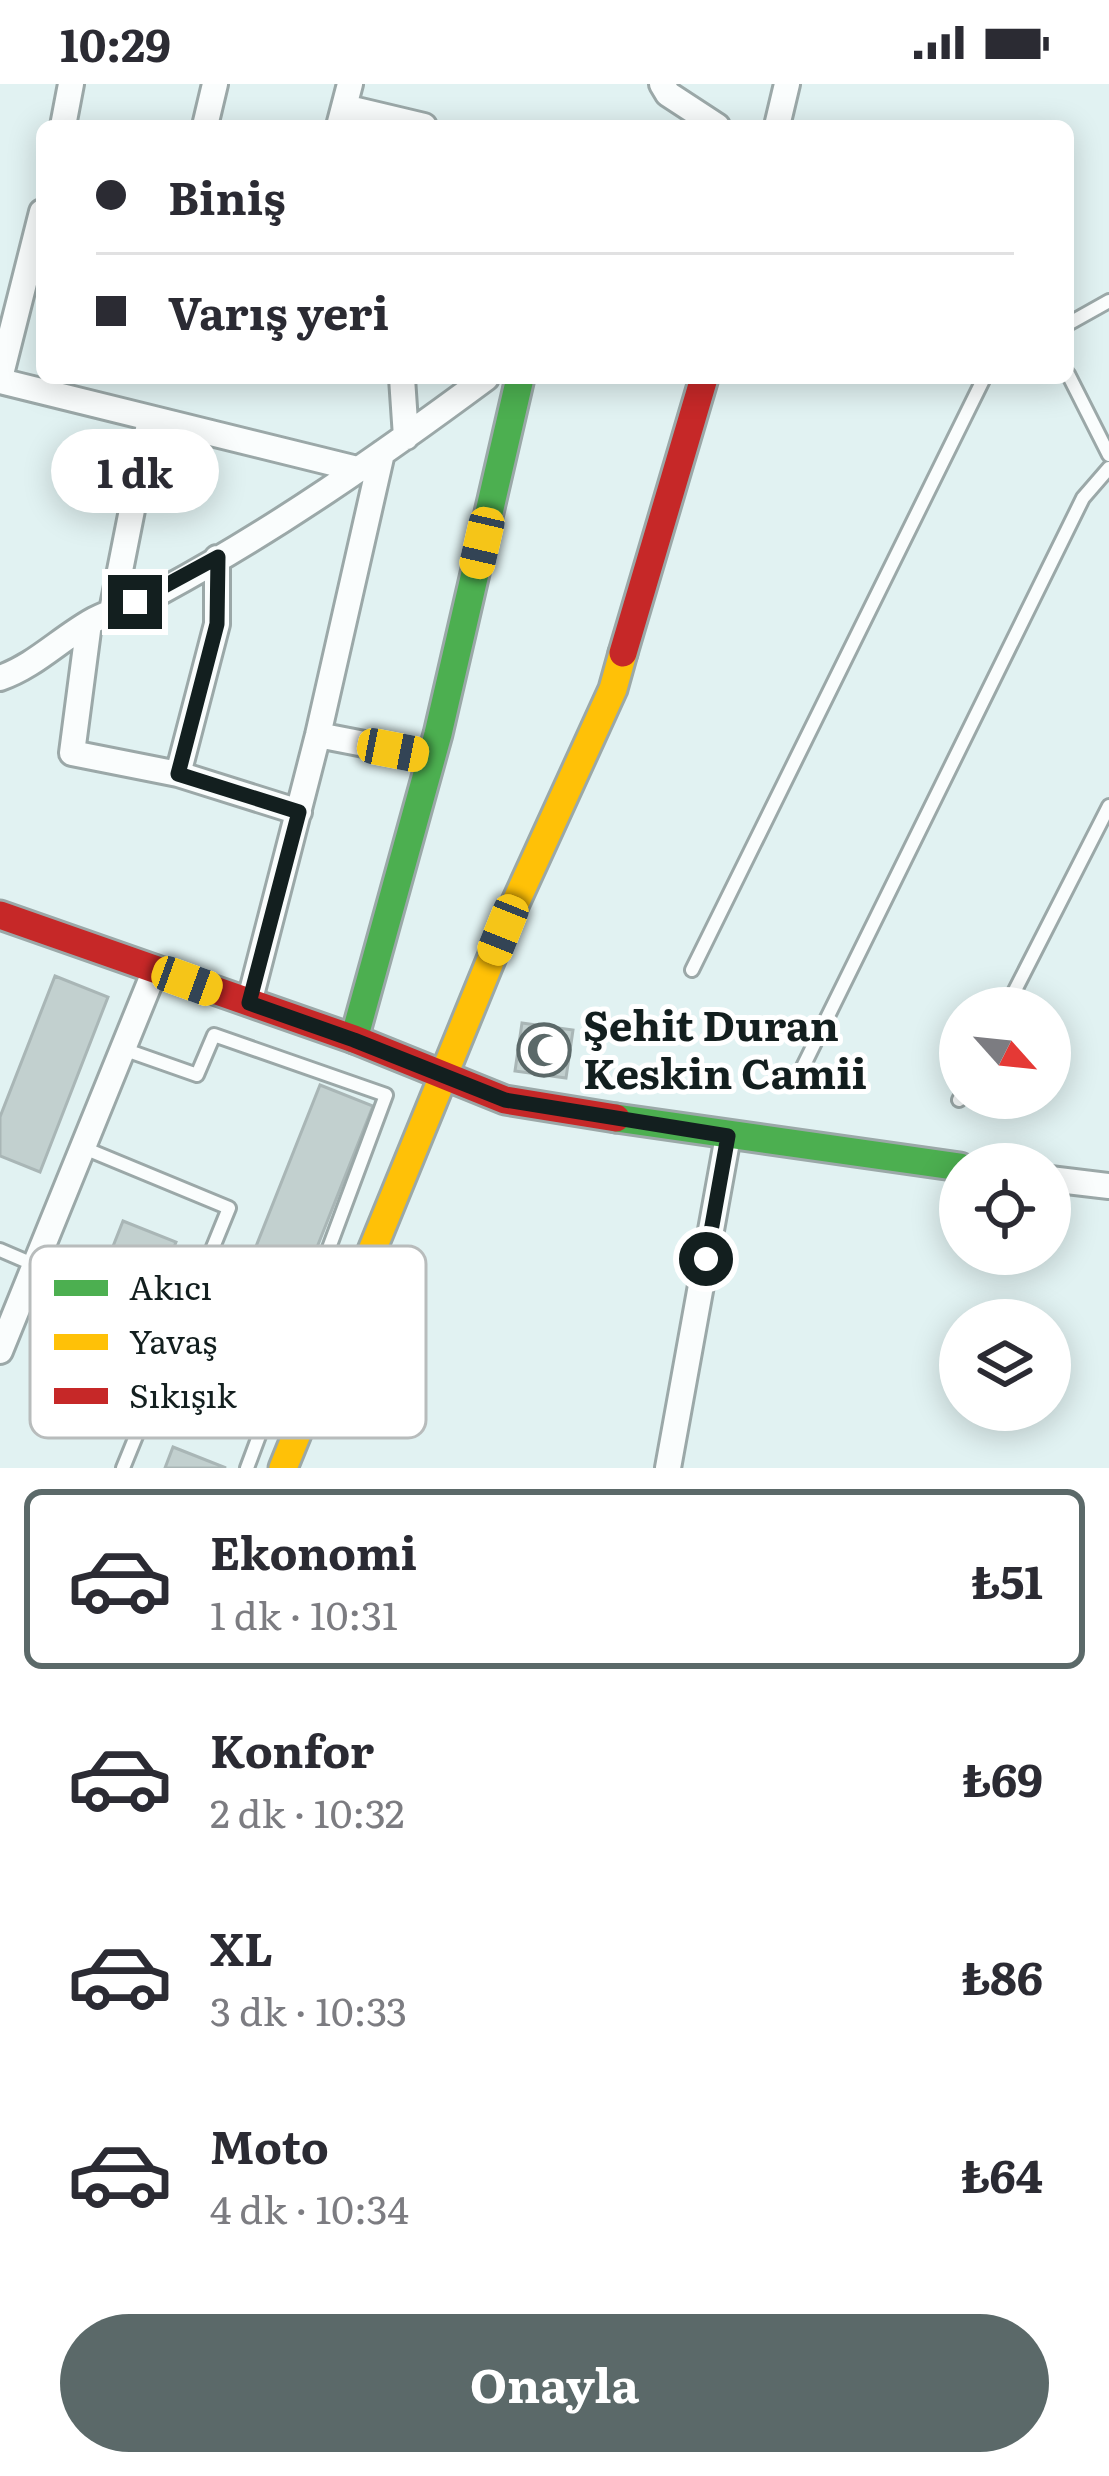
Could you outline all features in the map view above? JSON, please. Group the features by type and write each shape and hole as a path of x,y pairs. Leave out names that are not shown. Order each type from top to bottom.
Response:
{"street":[{"path":"64,120 71,84"},
{"path":"206,120 214,84"},
{"path":"662,84 668,94 708,120"},
{"path":"778,120 787,84"},
{"path":"344,106 400,120"},
{"path":"36,262 0,379 357,470"},
{"path":"402,384 406,437"},
{"path":"0,678 19,671 100,617 158,593 218,557 357,470 478,384"},
{"path":"354,1040 430,757 519,384"},
{"path":"374,1246 503,930 614,689 702,384"},
{"path":"150,419 100,617 72,753 178,774 299,812"},
{"path":"249,1003 318,735 382,453"},
{"path":"178,774 217,624 218,557"},
{"path":"318,735 430,757"},
{"path":"0,915 354,1040 443,1078 535,1107 939,1164"},
{"path":"43,1246 155,970"},
{"path":"668,1468 728,1136"},
{"path":"1071,1181 1109,1186"},
{"path":"0,1351 5,1323 30,1274"},
{"path":"283,1468 295,1438"}],"lane":[{"path":"1074,321 1109,301"},
{"path":"692,970 981,384"},
{"path":"1073,384 1109,455"},
{"path":"796,1081 1083,498 1109,468"},
{"path":"1017,987 1109,806"},
{"path":"123,1049 197,1076 214,1034 386,1095 331,1246"},
{"path":"84,1148 229,1208 214,1246"},
{"path":"0,1250 30,1262"},
{"path":"124,1468 136,1438"},
{"path":"247,1468 259,1438"}],"building":[{"path":"55,976 108,997 40,1172 0,1156 0,1117"},
{"name":"Şehit Duran Keskin Camii","path":"522,1023 573,1030 566,1078 515,1071"},
{"path":"320,1085 373,1106 317,1246 256,1246"},
{"path":"123,1221 176,1242 174,1246 113,1246"},
{"path":"173,1447 226,1468 165,1468"}],"traffic: fast":[{"path":"354,1039 438,734 519,384"},
{"path":"616,1118 939,1164"}],"traffic: slow":[{"path":"374,1246 503,930 613,689 623,653"},
{"path":"283,1468 295,1438"}],"traffic: jam":[{"path":"623,653 702,384"},
{"path":"0,915 354,1039 505,1100 616,1118"}],"place":[{"name":"Şehit Duran Keskin Camii","path":"544,1050"}],"route":[{"path":"135,602 218,557 217,624 178,774 299,812 249,1003 505,1100 728,1136 706,1259"}]}
